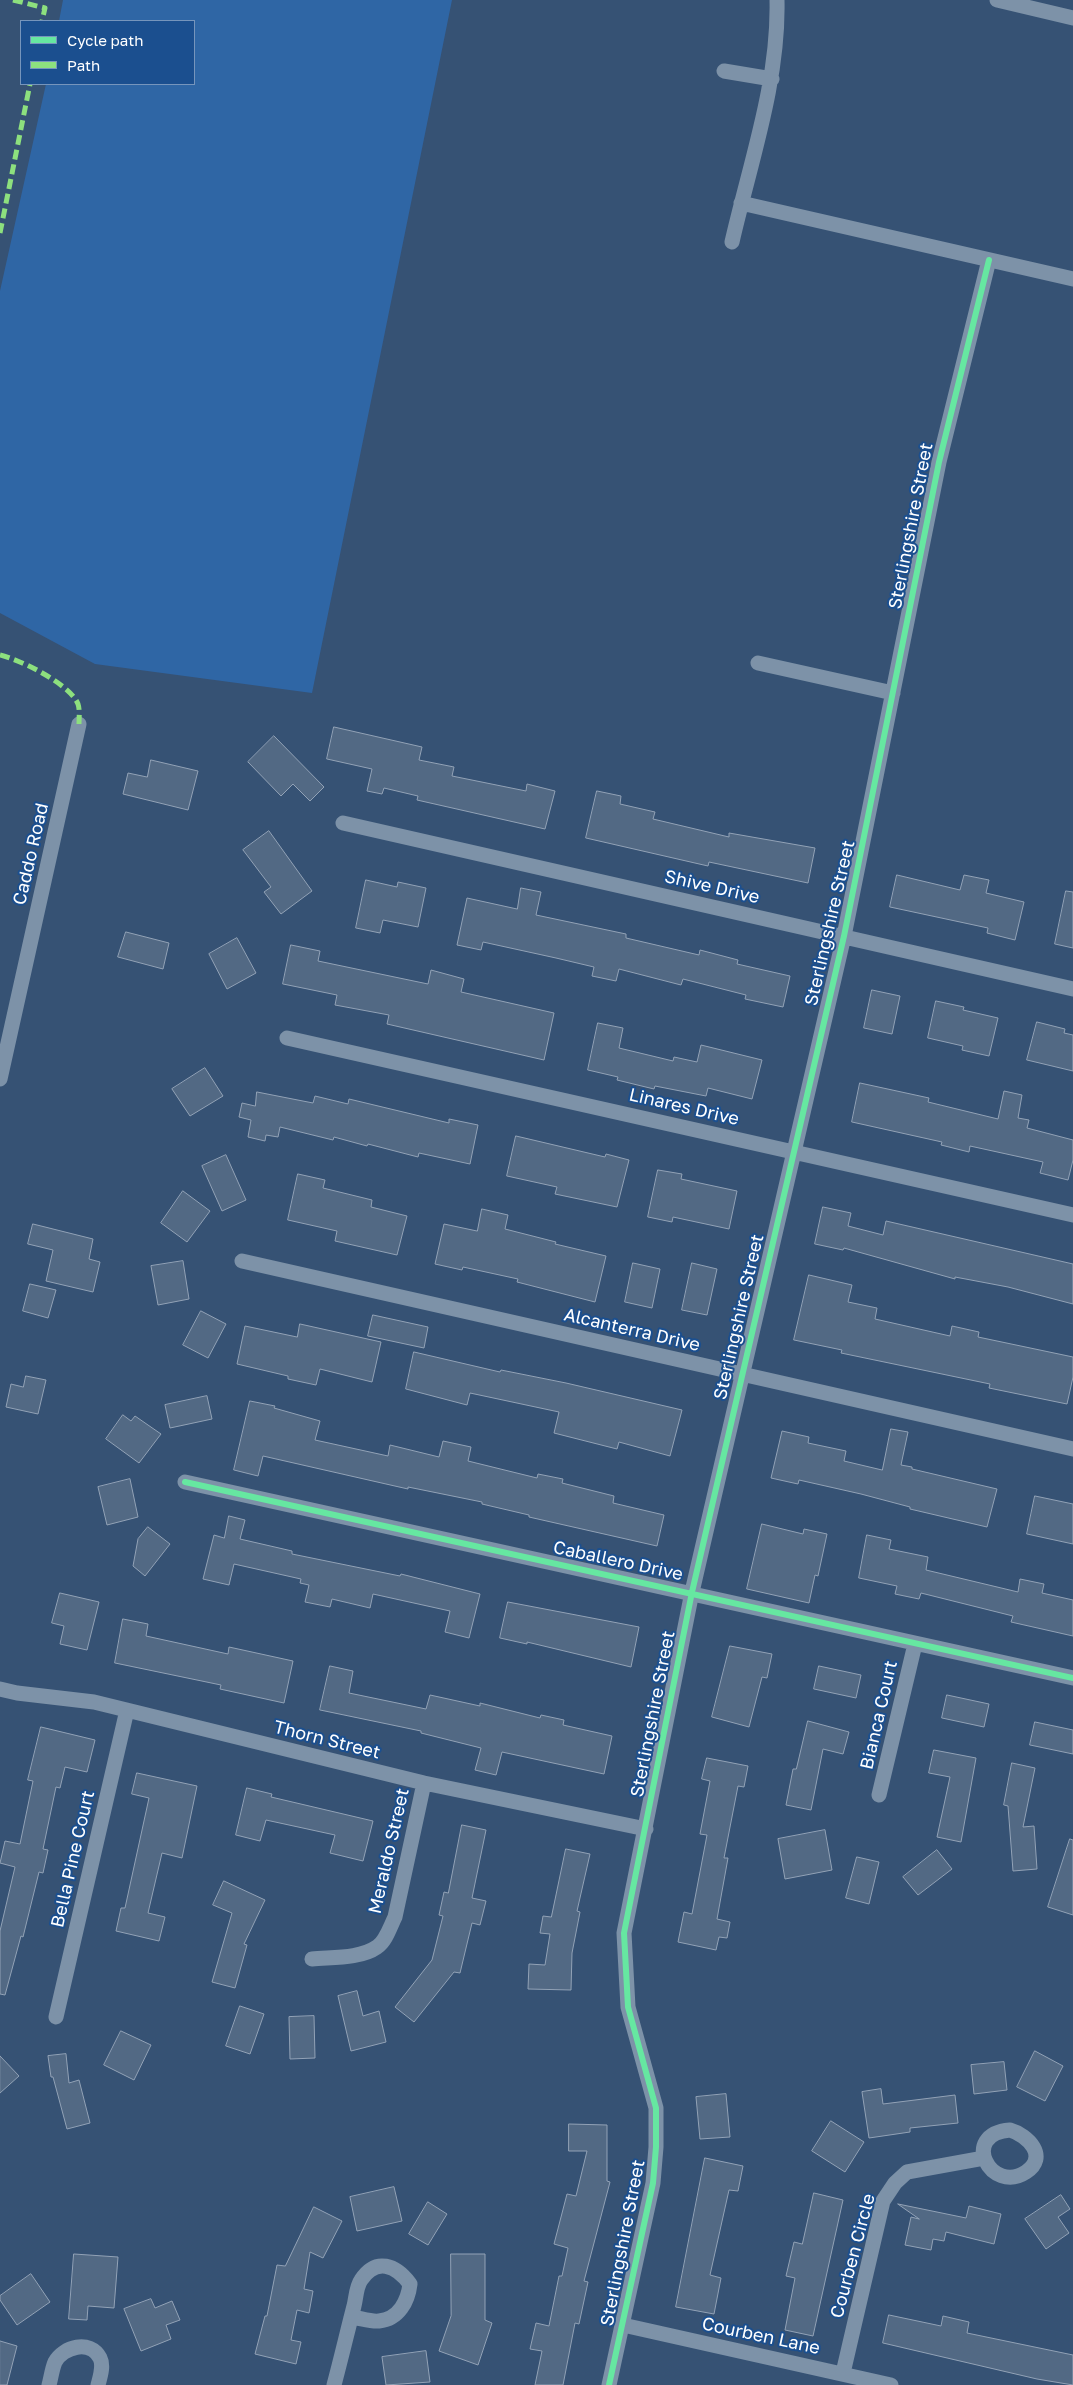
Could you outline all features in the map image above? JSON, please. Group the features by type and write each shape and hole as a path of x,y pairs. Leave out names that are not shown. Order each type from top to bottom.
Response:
{"street":[{"path":"732,242 772,80 778,18 777,0"},
{"path":"997,0 1073,18"},
{"path":"724,71 772,80"},
{"path":"741,203 1073,279"},
{"name":"Sterlingshire Street","path":"609,2385 653,2183 656,2147 656,2108 628,2007 624,1967 624,1932 692,1592 844,936 939,462 989,260"},
{"path":"758,663 893,693"},
{"name":"Caddo Road","path":"0,1079 79,724"},
{"name":"Shive Drive","path":"343,823 1073,989"},
{"name":"Linares Drive","path":"287,1038 1073,1215"},
{"name":"Alcanterra Drive","path":"242,1260 1073,1449"},
{"name":"Caballero Drive","path":"184,1482 692,1592 915,1644 1073,1678"},
{"name":"Bianca Court","path":"880,1795 915,1644"},
{"name":"Thorn Street","path":"0,1688 17,1693 94,1702 424,1783 646,1829"},
{"name":"Bella Pine Court","path":"56,2017 127,1710"},
{"name":"Meraldo Street","path":"312,1959 357,1954 377,1947 386,1935 395,1918 424,1783"},
{"name":"Courben Circle","path":"843,2373 884,2201 894,2183 907,2172 984,2158"},
{"path":"334,2385 351,2317"},
{"name":"Courben Lane","path":"623,2325 891,2385"},
{"path":"49,2385 55,2362 64,2351 78,2346 92,2350 100,2357 102,2366 98,2385"}],"shaded area":[{"path":"63,0 452,0 312,693 95,664 0,613 0,291 46,85 195,85 195,20 59,20"}],"building":[{"path":"334,727 422,747 419,760 454,767 452,776 526,791 527,784 555,791 545,829 417,800 418,796 384,788 382,794 367,791 372,769 327,759"},
{"path":"274,736 324,787 310,801 293,784 281,796 248,762"},
{"path":"151,760 198,771 188,810 123,794 128,773 147,777"},
{"path":"597,791 621,796 620,804 655,812 653,819 729,837 729,833 815,848 808,883 709,862 708,866 586,838"},
{"path":"269,831 312,891 281,914 264,892 271,887 243,850"},
{"path":"897,875 960,890 964,875 989,880 986,893 1024,902 1015,940 987,933 988,928 890,907"},
{"path":"366,880 397,887 398,882 426,888 418,927 383,920 380,933 356,928"},
{"path":"521,888 541,892 536,915 626,934 626,938 699,955 700,950 738,960 737,964 790,976 783,1007 745,999 746,995 683,979 681,985 619,969 616,981 592,976 594,967 556,958 483,942 481,950 457,945 467,898 517,909"},
{"path":"1066,891 1073,892 1073,948 1055,944"},
{"path":"126,932 169,943 163,969 118,957"},
{"path":"237,938 256,973 227,989 209,954"},
{"path":"291,945 320,951 318,961 428,984 431,970 464,979 461,992 554,1013 544,1060 387,1024 389,1015 335,1005 337,995 283,984"},
{"path":"872,990 900,996 892,1034 864,1028"},
{"path":"936,1001 964,1007 963,1010 998,1018 989,1056 962,1050 963,1046 928,1038"},
{"path":"1037,1022 1065,1029 1064,1033 1073,1035 1073,1071 1027,1060"},
{"path":"598,1023 623,1028 619,1048 673,1061 674,1057 697,1062 701,1045 762,1060 752,1099 708,1088 706,1096 655,1086 654,1089 617,1080 618,1077 588,1070"},
{"path":"205,1068 223,1096 190,1116 172,1089"},
{"path":"860,1083 929,1098 928,1102 998,1119 1004,1091 1022,1095 1018,1118 1029,1120 1027,1128 1073,1140 1073,1160 1068,1180 1040,1173 1043,1162 970,1146 969,1152 941,1145 942,1142 852,1122"},
{"path":"257,1092 313,1103 315,1096 348,1104 349,1099 449,1123 449,1119 478,1125 470,1164 419,1153 418,1157 368,1144 367,1146 334,1137 333,1140 280,1127 278,1137 266,1135 265,1141 248,1137 251,1120 239,1117 242,1103 255,1106"},
{"path":"516,1136 605,1157 606,1154 629,1160 617,1207 555,1194 557,1187 507,1176"},
{"path":"226,1155 246,1200 222,1211 202,1166"},
{"path":"658,1170 682,1174 681,1179 737,1191 729,1229 673,1217 672,1222 648,1217"},
{"path":"298,1174 325,1180 323,1188 372,1200 371,1207 407,1216 397,1255 335,1241 337,1231 288,1220"},
{"path":"183,1191 210,1211 187,1242 161,1223"},
{"path":"823,1207 851,1213 848,1226 883,1235 886,1221 1073,1264 1073,1304 1008,1287 955,1277 955,1279 844,1248 843,1250 815,1244"},
{"path":"482,1209 508,1215 505,1229 556,1242 555,1244 606,1256 595,1302 517,1282 518,1279 463,1267 462,1270 435,1264 444,1224 477,1231"},
{"path":"33,1224 93,1239 89,1259 100,1262 93,1292 46,1281 53,1250 28,1244"},
{"path":"183,1261 189,1299 158,1305 151,1266"},
{"path":"633,1263 660,1269 652,1308 625,1302"},
{"path":"692,1263 717,1269 707,1315 682,1310"},
{"path":"809,1275 852,1285 848,1302 877,1308 875,1319 950,1336 952,1326 979,1332 978,1337 1073,1357 1073,1377 1067,1404 989,1388 990,1384 841,1353 842,1350 794,1340"},
{"path":"30,1284 56,1290 48,1318 23,1311"},
{"path":"201,1311 226,1324 208,1358 183,1345"},
{"path":"373,1315 428,1327 424,1348 368,1336"},
{"path":"300,1324 381,1342 372,1382 320,1369 316,1385 288,1379 288,1376 237,1364 245,1326 297,1337"},
{"path":"414,1352 500,1372 501,1370 566,1383 682,1410 670,1456 619,1442 617,1449 554,1433 559,1412 470,1393 467,1405 406,1389"},
{"path":"26,1376 46,1380 38,1414 6,1407 11,1384 23,1387"},
{"path":"207,1396 212,1419 170,1428 165,1405"},
{"path":"250,1401 275,1406 274,1408 320,1421 315,1440 388,1456 390,1445 439,1457 443,1441 471,1447 468,1461 537,1478 538,1474 563,1479 562,1483 614,1496 613,1503 664,1515 657,1546 529,1517 529,1515 482,1504 482,1502 408,1487 408,1489 263,1456 258,1476 234,1470"},
{"path":"123,1415 131,1421 135,1416 161,1434 139,1463 106,1439"},
{"path":"891,1429 908,1432 901,1465 997,1489 987,1527 910,1509 910,1507 861,1494 799,1480 798,1484 771,1478 782,1431 809,1437 808,1443 846,1451 844,1461 882,1470"},
{"path":"130,1479 138,1517 107,1525 98,1487"},
{"path":"1035,1496 1073,1504 1073,1544 1027,1534"},
{"path":"229,1516 245,1520 240,1539 292,1551 292,1554 400,1576 401,1574 480,1594 469,1638 445,1632 450,1611 373,1594 370,1608 332,1599 330,1607 305,1602 309,1585 300,1583 301,1579 234,1564 229,1585 203,1579 214,1535 224,1538"},
{"path":"762,1524 803,1534 804,1529 827,1534 818,1576 815,1575 809,1603 747,1589"},
{"path":"148,1527 170,1544 145,1576 133,1566 138,1539"},
{"path":"867,1535 891,1540 889,1549 928,1557 926,1570 1018,1592 1020,1579 1044,1584 1042,1593 1073,1600 1073,1636 1011,1622 1013,1616 921,1593 919,1599 895,1594 897,1586 859,1578"},
{"path":"60,1593 99,1602 87,1650 60,1644 64,1626 52,1623"},
{"path":"508,1602 639,1627 631,1667 527,1642 527,1644 500,1638"},
{"path":"123,1619 148,1624 146,1636 228,1654 229,1647 293,1661 284,1703 220,1689 221,1685 115,1663"},
{"path":"730,1646 772,1654 767,1678 762,1677 749,1727 712,1717"},
{"path":"330,1666 353,1671 349,1693 426,1709 430,1695 480,1706 480,1703 540,1718 541,1715 564,1720 563,1725 612,1736 604,1774 502,1752 496,1775 475,1770 481,1748 421,1733 421,1731 320,1710"},
{"path":"819,1666 861,1675 856,1698 814,1689"},
{"path":"947,1695 989,1704 984,1727 942,1718"},
{"path":"808,1721 849,1732 843,1754 823,1749 811,1810 786,1805 793,1769 796,1769"},
{"path":"1035,1722 1073,1730 1073,1754 1030,1745"},
{"path":"41,1727 95,1740 87,1772 65,1767 60,1788 56,1787 43,1849 48,1850 43,1873 39,1872 23,1937 21,1936 5,1995 0,1994 0,1931 15,1867 0,1863 5,1841 20,1844 33,1781 28,1780"},
{"path":"934,1750 976,1758 961,1842 937,1837 950,1777 929,1773"},
{"path":"707,1758 748,1766 744,1787 738,1786 724,1858 728,1858 717,1919 730,1922 727,1938 719,1937 716,1950 678,1942 684,1912 692,1914 707,1835 700,1834 710,1781 702,1779"},
{"path":"1012,1763 1035,1768 1023,1827 1034,1826 1037,1869 1013,1871 1008,1806 1004,1805"},
{"path":"137,1773 197,1786 182,1858 162,1853 148,1913 165,1917 159,1941 116,1931 121,1908 125,1908 149,1798 132,1794"},
{"path":"247,1788 272,1794 271,1797 373,1821 363,1861 330,1853 335,1835 266,1820 260,1841 236,1835"},
{"path":"462,1825 486,1830 472,1898 486,1901 480,1925 472,1923 460,1973 454,1972 414,2022 395,2007 432,1960 443,1916 439,1915 444,1892 448,1893"},
{"path":"825,1830 832,1870 785,1879 778,1839"},
{"path":"1070,1839 1073,1840 1073,1915 1048,1907"},
{"path":"566,1849 590,1854 577,1911 580,1912 572,1953 571,1990 528,1989 529,1964 545,1965 550,1934 540,1933 543,1916 551,1917"},
{"path":"937,1850 952,1869 918,1895 903,1877"},
{"path":"857,1857 879,1862 869,1904 846,1898"},
{"path":"224,1881 265,1900 244,1944 247,1945 235,1988 212,1982 232,1913 213,1905"},
{"path":"357,1991 363,2016 379,2011 386,2042 351,2051 338,1996"},
{"path":"240,2006 264,2014 250,2054 226,2046"},
{"path":"314,2016 315,2058 290,2059 289,2017"},
{"path":"121,2031 151,2045 134,2080 104,2065"},
{"path":"1035,2051 1063,2066 1045,2101 1017,2087"},
{"path":"66,2054 69,2083 79,2080 90,2123 67,2129 53,2077 51,2077 48,2056"},
{"path":"0,2056 19,2076 0,2093"},
{"path":"1004,2062 1007,2090 974,2094 971,2065"},
{"path":"881,2089 883,2104 955,2095 958,2123 910,2128 910,2132 869,2138 862,2092"},
{"path":"726,2094 730,2137 700,2139 696,2097"},
{"path":"831,2121 864,2142 845,2172 812,2151"},
{"path":"569,2124 607,2125 607,2181 610,2182 584,2281 588,2282 579,2324 575,2323 563,2385 535,2385 542,2351 530,2349 536,2323 549,2326 559,2276 562,2276 568,2248 554,2244 567,2194 576,2196 587,2151 569,2151"},
{"path":"705,2158 743,2166 738,2191 729,2190 710,2275 721,2278 714,2314 676,2307"},
{"path":"394,2187 402,2221 357,2231 350,2197"},
{"path":"814,2193 843,2200 813,2336 785,2330 795,2278 786,2276 794,2242 802,2244"},
{"path":"1061,2195 1070,2209 1058,2217 1069,2233 1046,2249 1025,2219"},
{"path":"428,2202 447,2214 428,2245 409,2234"},
{"path":"898,2204 966,2218 969,2206 1001,2214 994,2244 946,2232 944,2241 933,2239 931,2250 905,2245 911,2217 919,2219"},
{"path":"314,2207 342,2221 323,2258 310,2252 304,2289 313,2291 309,2313 297,2310 291,2340 301,2342 296,2364 255,2354 265,2316 267,2316 277,2265 285,2266"},
{"path":"74,2254 118,2257 114,2308 88,2306 87,2320 69,2319"},
{"path":"451,2254 485,2254 485,2320 492,2323 478,2365 439,2351 451,2316"},
{"path":"31,2274 50,2302 17,2325 0,2300 0,2296"},
{"path":"151,2299 155,2308 172,2301 180,2320 166,2325 171,2339 141,2351 124,2309"},
{"path":"889,2315 941,2326 943,2316 969,2322 967,2333 1073,2355 1073,2385 1037,2379 883,2343"},
{"path":"0,2341 17,2346 7,2385 0,2385"},
{"path":"426,2351 430,2382 386,2385 382,2357"}],"marked path":[{"path":"13,0 45,8 42,20"},
{"path":"0,233 30,85"},
{"path":"0,655 32,667 65,689 78,704 79,724"}],"cycle path":[{"path":"609,2385 653,2183 656,2147 656,2108 628,2007 624,1933 692,1592 844,936 939,462 989,260"},
{"path":"185,1482 1073,1678"}]}
